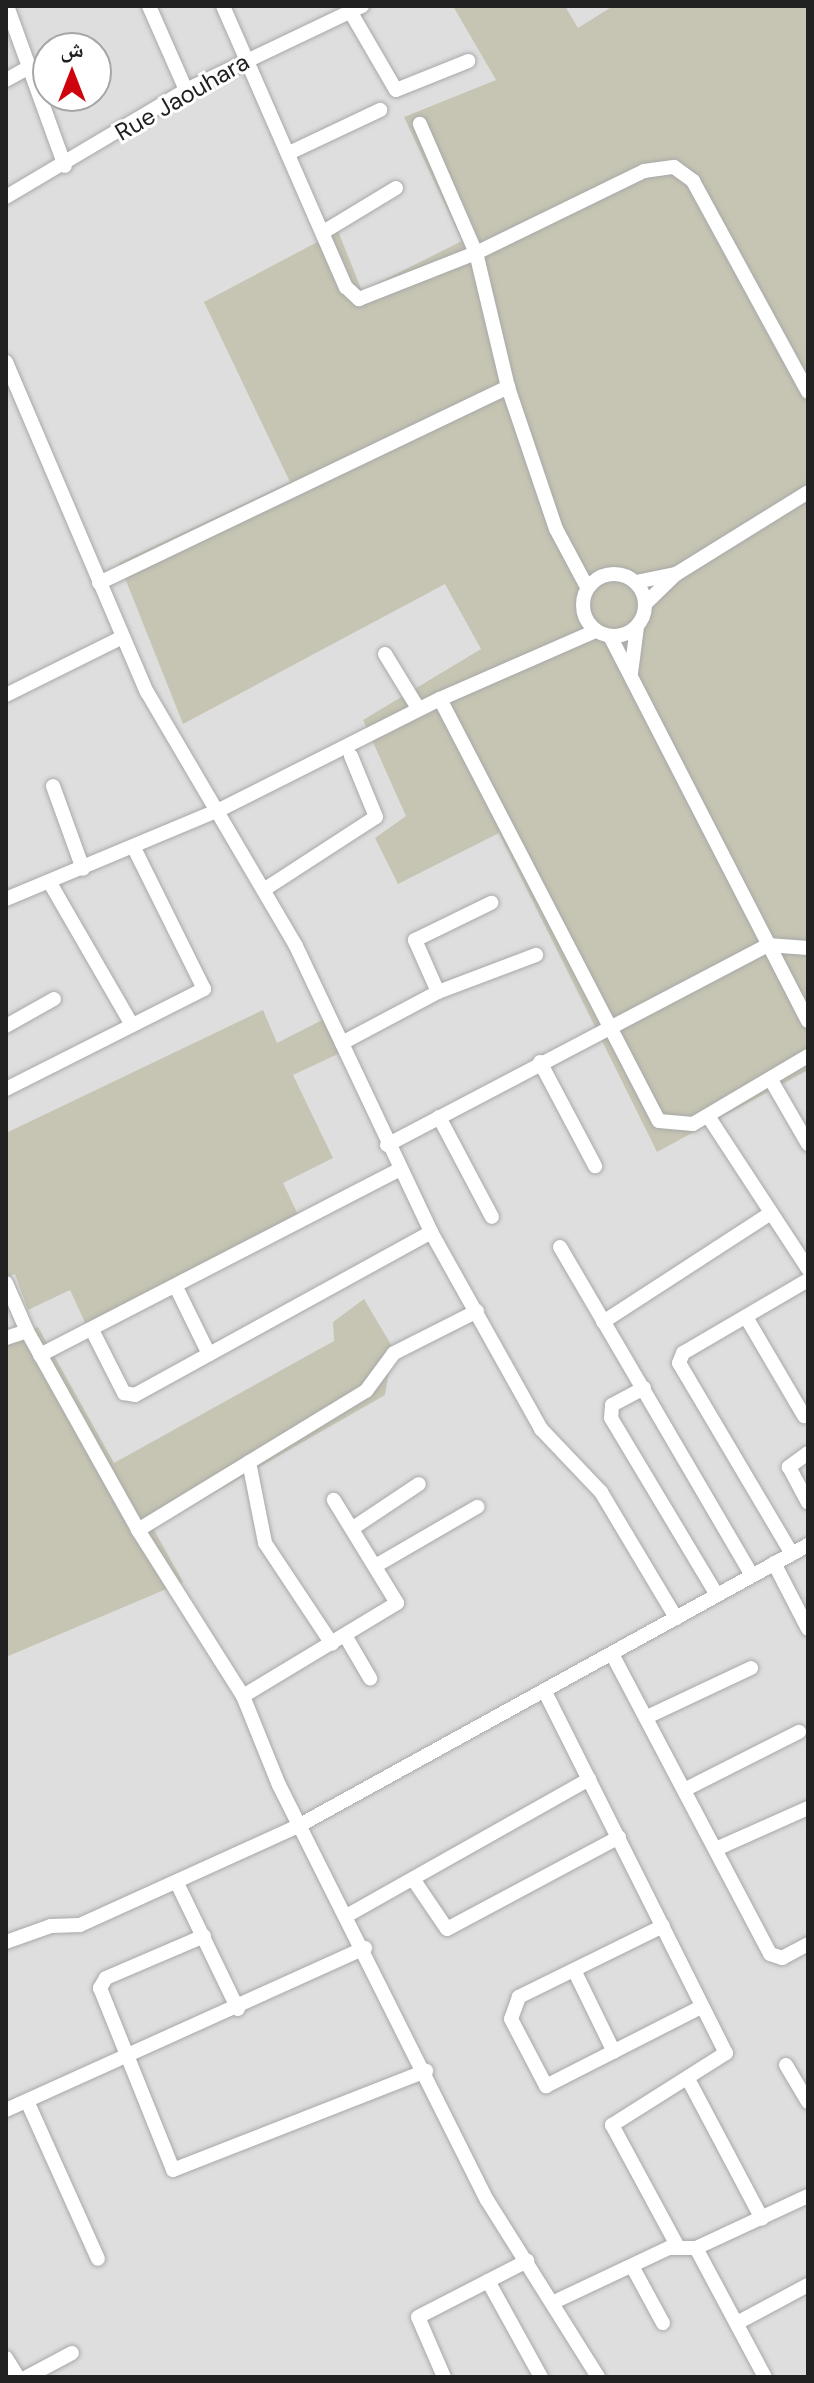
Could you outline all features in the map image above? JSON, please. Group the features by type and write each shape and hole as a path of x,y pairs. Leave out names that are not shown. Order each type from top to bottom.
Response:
{"street":[{"path":"7,6 65,166"},
{"path":"149,6 186,90"},
{"path":"223,6 325,231 346,287 359,299 476,253 644,171 674,167 693,181 808,392"},
{"path":"356,9 396,90 468,61"},
{"name":"Rue Jaouhara","path":"6,197 65,166 186,90 356,9"},
{"path":"6,80 28,68"},
{"path":"289,153 380,110"},
{"path":"420,124 476,253 508,387 556,529 587,587 584,616 560,641"},
{"path":"325,231 396,188"},
{"path":"6,362 121,638 265,889 431,1232 541,1429 601,1492 676,1618"},
{"path":"99,583 508,387"},
{"path":"631,673 637,627 645,604 676,574 808,492"},
{"path":"576,562 602,575 636,582 676,574"},
{"path":"587,587 602,575"},
{"path":"636,582 645,604"},
{"path":"584,616 603,634 631,673 808,1021"},
{"path":"6,899 219,810 418,708 560,641 637,627"},
{"path":"6,695 121,638"},
{"path":"385,654 418,708"},
{"path":"440,699 608,1030 659,1121 682,1128 708,1116 808,1056"},
{"path":"265,889 376,817 351,756"},
{"path":"53,786 83,869"},
{"path":"6,1089 205,984 134,848"},
{"path":"50,883 132,1025"},
{"path":"438,992 415,940 491,903"},
{"path":"387,1145 768,945 808,948"},
{"path":"342,1043 438,992 536,955"},
{"path":"6,1026 54,999"},
{"path":"540,1062 595,1166"},
{"path":"771,1080 808,1144"},
{"path":"708,1116 808,1269"},
{"path":"439,1117 492,1217"},
{"path":"40,1355 399,1170"},
{"path":"603,1322 771,1213"},
{"path":"92,1330 128,1395 431,1232"},
{"path":"560,1247 752,1575"},
{"path":"792,1554 679,1363 683,1353 808,1280"},
{"path":"6,1283 27,1331 138,1530 243,1696 300,1825 365,1948 487,2200 554,2302 598,2377"},
{"path":"176,1287 209,1354"},
{"path":"138,1530 366,1391 394,1353 477,1311"},
{"path":"746,1317 804,1416"},
{"path":"6,1338 27,1331"},
{"path":"644,1388 612,1405 611,1418 717,1595"},
{"path":"808,1453 789,1467 808,1502"},
{"path":"249,1462 265,1543 332,1644"},
{"path":"353,1528 419,1484"},
{"path":"243,1696 346,1637 397,1603 377,1565 334,1500"},
{"path":"377,1565 477,1507"},
{"path":"6,1942 51,1926 72,1928 300,1825 808,1545"},
{"path":"774,1563 808,1629"},
{"path":"346,1637 370,1678"},
{"path":"612,1654 770,1954 782,1958 808,1944"},
{"path":"647,1717 751,1668"},
{"path":"545,1692 726,2057 612,2128 677,2245"},
{"path":"684,1790 799,1732"},
{"path":"348,1915 589,1779"},
{"path":"716,1849 808,1808"},
{"path":"413,1879 436,1923 455,1928 619,1837"},
{"path":"177,1883 238,2009"},
{"path":"663,1926 574,1970 509,2010 541,2083 614,2052 701,2007"},
{"path":"204,1936 101,1982 162,2157 178,2171 426,2071"},
{"path":"6,2110 238,2009 365,1948"},
{"path":"574,1970 614,2052"},
{"path":"786,2065 808,2102"},
{"path":"688,2079 762,2219"},
{"path":"27,2101 98,2259"},
{"path":"554,2302 677,2245 696,2248 808,2196"},
{"path":"696,2248 765,2377"},
{"path":"444,2377 418,2317 527,2261"},
{"path":"632,2266 663,2323"},
{"path":"488,2281 541,2377"},
{"path":"737,2323 808,2285"},
{"path":"27,2377 72,2353"},
{"path":"6,2358 18,2377"}],"shaded area":[{"path":"6,6 808,6 808,2377 6,2377"},
{"path":"453,6 565,6 578,28 613,6 808,6 808,1070 657,1152 499,833 398,884 375,838 406,816 363,720 481,649 445,584 183,724 119,563 290,482 204,302 338,231 362,291 462,241 404,117 496,80"},
{"path":"263,1010 277,1043 324,1019 340,1053 293,1075 333,1158 283,1183 301,1221 88,1329 70,1290 28,1310 15,1274 6,1277 6,1133"},
{"path":"364,1299 393,1348 385,1395 153,1528 183,1582 6,1657 6,1338 38,1327 114,1463 334,1341 333,1322"}]}
